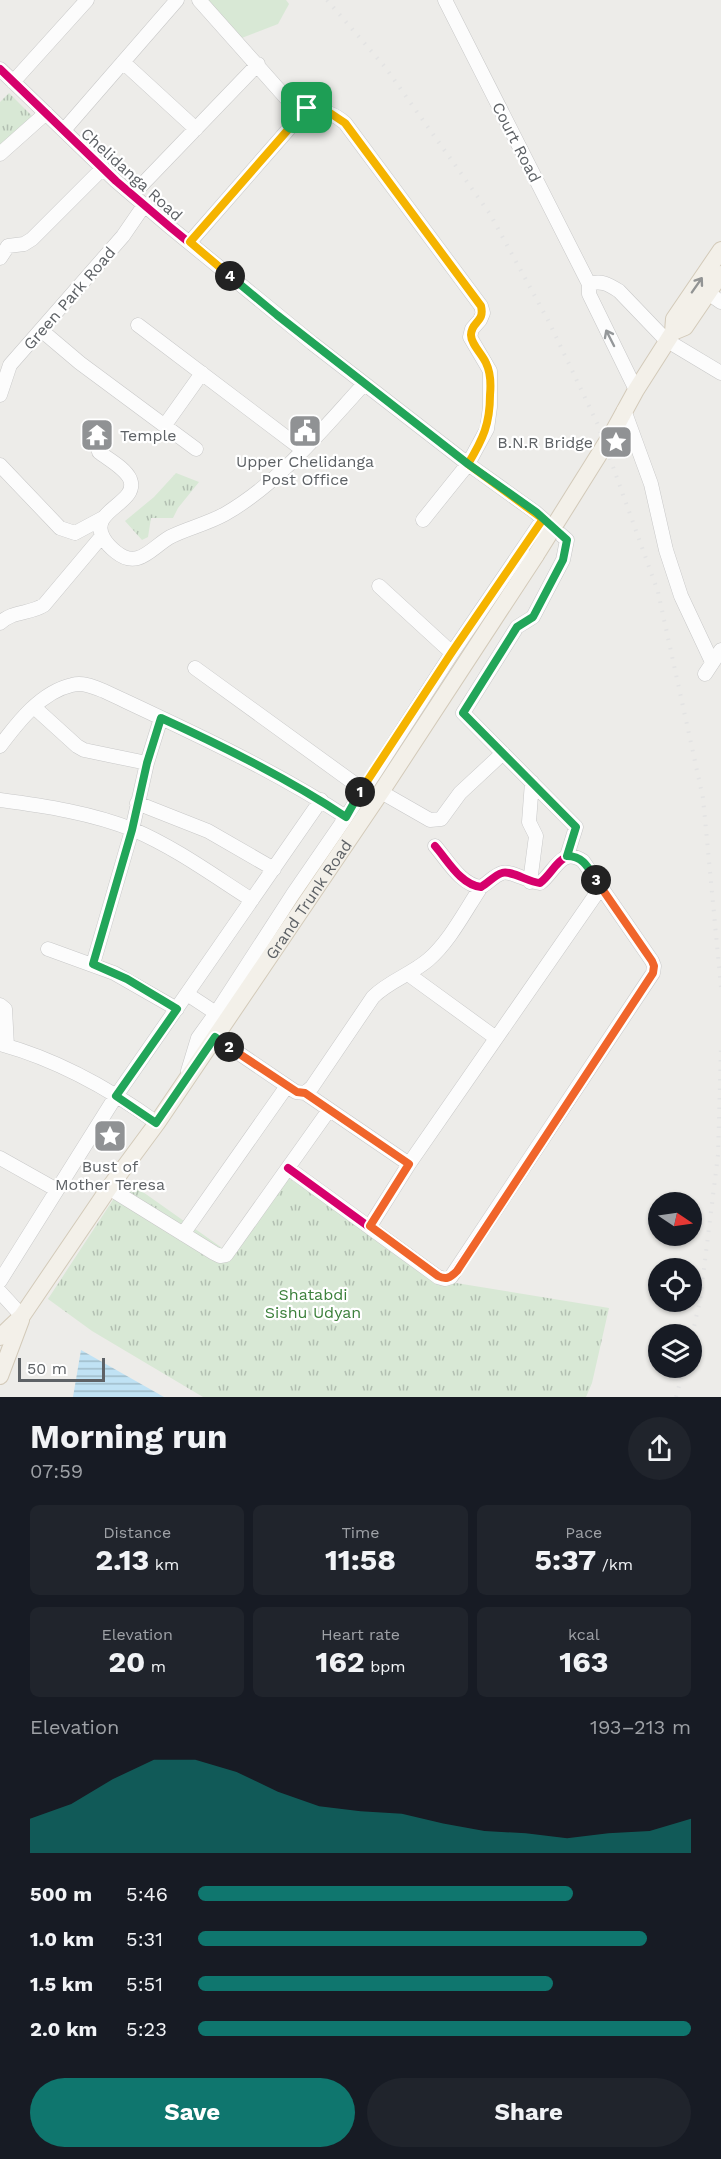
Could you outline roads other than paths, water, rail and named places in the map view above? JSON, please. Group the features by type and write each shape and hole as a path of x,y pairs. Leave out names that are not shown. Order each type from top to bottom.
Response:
{"main road":[{"path":"674,333 721,250"},
{"path":"674,333 715,297 721,274"},
{"name":"Grand Trunk Road","path":"0,1337 22,1316 381,792 536,555 636,390 674,333"},
{"path":"0,1376 22,1316"}],"street":[{"path":"64,130 177,0"},
{"path":"199,0 287,99 295,105 330,113 345,123 481,306 483,313 472,329 470,337 490,371 489,419 483,439 468,464 423,520"},
{"name":"Court Road","path":"445,0 589,284 589,294 636,390"},
{"path":"13,82 85,1"},
{"path":"123,62 196,129"},
{"path":"133,194 258,64"},
{"name":"Chelidanga Road","path":"0,69 103,168 190,242 364,384 539,515 567,540 563,560 533,617 517,627 463,713 503,753"},
{"path":"190,242 307,108"},
{"path":"0,154 46,113"},
{"path":"0,258 8,246 24,244 32,239 103,168"},
{"name":"Green Park Road","path":"0,395 2,379 10,365 123,236 145,204"},
{"path":"589,284 598,281 619,291 721,373"},
{"path":"138,325 303,450"},
{"path":"40,330 80,363 196,449"},
{"path":"165,425 202,373"},
{"path":"103,518 100,526 102,536 108,545 123,558 134,560 142,557 170,538 225,514 267,483 303,450 364,384"},
{"path":"618,421 651,484 666,550 708,668 721,650"},
{"path":"0,465 60,528 75,532 103,518 128,496 131,487 130,479 124,472 99,452"},
{"path":"186,1079 198,1038 346,817 539,515"},
{"path":"0,623 8,616 34,611 44,605 102,536"},
{"path":"379,586 452,652"},
{"path":"195,668 362,789"},
{"path":"0,746 14,727 34,707 54,692 72,685 88,685 231,750 321,800 346,817"},
{"path":"34,707 76,746 84,750 147,763"},
{"path":"93,964 132,830 147,763 161,718"},
{"path":"381,792 430,820 441,819 460,794 503,753 576,827 567,856"},
{"path":"530,882 536,836 528,822 532,782"},
{"path":"0,800 97,818 132,830 180,855 252,900"},
{"path":"0,1281 116,1096 321,800"},
{"path":"137,803 208,831 274,869"},
{"path":"435,846 465,882 481,887"},
{"path":"288,1168 438,1276 445,1279 451,1277 653,973 654,966 583,861 576,856 567,856 560,860 540,883 530,882 505,872 481,887 438,950 427,961 384,986 373,997 312,1087 305,1093"},
{"path":"370,1226 409,1164 601,887"},
{"path":"48,950 93,964 127,979 177,1009"},
{"path":"408,974 496,1038"},
{"path":"187,994 216,1013"},
{"path":"0,1005 5,1009 7,1016 3,1045 30,1053 69,1071 116,1096 156,1123"},
{"path":"215,1037 286,1086 297,1092 305,1093 409,1164"},
{"path":"183,1233 286,1086"},
{"path":"109,1188 214,1253 226,1255 329,1110"},
{"path":"0,1158 57,1190"},
{"path":"0,1292 22,1316"}],"water":[{"path":"81,1350 164,1397 73,1397"}],"railway":[{"path":"327,0 385,67 490,214 549,322 598,425 658,592 703,798 721,987"},
{"path":"695,1324 700,1301 718,1155 721,1048"},
{"path":"676,1397 681,1378"}],"place":[{"name":"Upper Chelidanga Post Office","path":"305,431"},
{"name":"Temple","path":"97,435"},
{"name":"B.N.R Bridge","path":"616,442"},
{"name":"Bust of Mother Teresa","path":"110,1136"}],"park label":[{"name":"Shatabdi Sishu Udyan","path":"313,1303"}]}
